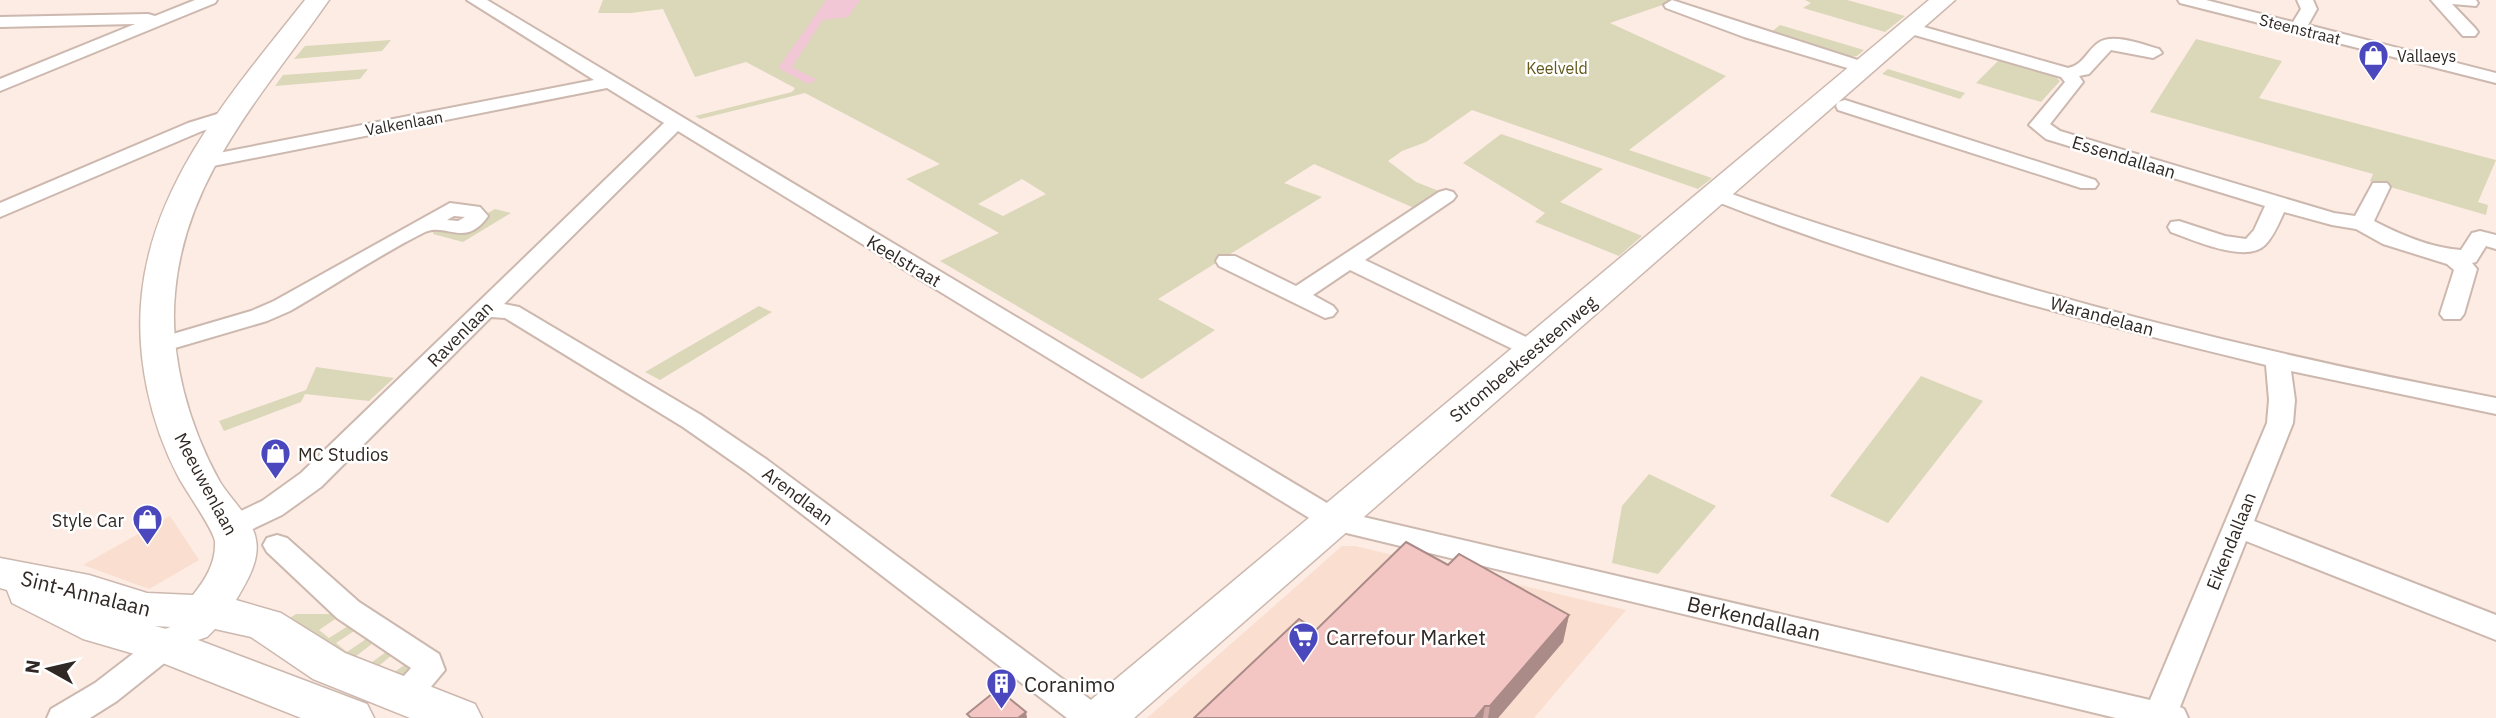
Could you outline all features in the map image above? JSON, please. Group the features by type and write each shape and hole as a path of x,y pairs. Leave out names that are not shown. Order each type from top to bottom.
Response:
{"street":[{"path":"0,86 209,0"},
{"name":"Meeuwenlaan","path":"187,628 227,579 236,542 178,433 163,380 158,346 158,292 166,246 176,213 198,163 227,117 317,0"},
{"name":"Keelstraat","path":"475,0 1334,520"},
{"name":"Strombeeksesteenweg","path":"1102,718 1943,0"},
{"name":"Steenstraat","path":"2186,0 2496,78"},
{"path":"2297,29 2309,9 2305,0"},
{"path":"2439,0 2469,32"},
{"path":"1672,5 1741,30 1864,68"},
{"path":"0,22 163,19"},
{"path":"1910,28 2068,73 2083,69 2109,44 2153,54"},
{"name":"Essendallaan","path":"2068,73 2075,79 2074,82 2039,122 2046,132 2332,219 2362,223 2391,239 2448,256"},
{"name":"Valkenlaan","path":"198,163 610,82"},
{"path":"1845,106 2088,184"},
{"path":"0,211 195,127 227,117"},
{"name":"Ravenlaan","path":"230,528 278,504 311,480 676,122"},
{"path":"2362,223 2380,187"},
{"name":"Warandelaan","path":"1717,195 1998,288 2278,361 2496,406"},
{"path":"1297,296 1446,196"},
{"path":"2179,227 2248,246 2256,241 2277,203"},
{"path":"158,346 282,306 423,225"},
{"path":"2448,256 2469,257 2480,238 2496,242"},
{"path":"2448,256 2466,269 2452,314"},
{"path":"1227,261 1325,311"},
{"path":"1351,262 1534,350"},
{"name":"Arendlaan","path":"485,309 511,312 703,428 874,553 1091,718"},
{"name":"Eikendallaan","path":"2164,717 2237,526 2280,423 2282,400 2278,361"},
{"name":"Berkendallaan","path":"1334,520 2164,717"},
{"path":"2237,526 2496,628"},
{"path":"277,545 348,610 428,663 429,670 404,697"},
{"name":"Sint-Annalaan","path":"0,575 9,584 52,602 98,627 187,628 235,615 266,625 329,666 459,718"},
{"path":"63,718 106,692 187,628"},
{"name":"Sint-Annalaan","path":"187,628 351,718"}],"shaded area":[{"path":"826,0 860,0 848,17 823,20 792,67 818,80 808,84 778,68"},
{"path":"170,516 199,560 149,589 83,565"},
{"path":"1342,546 1355,546 1626,610 1534,718 1147,718"}],"green space":[{"name":"Keelveld","path":"603,0 1677,0 1610,23 1726,76 1629,150 1712,178 1698,189 1472,110 1426,142 1402,151 1388,161 1416,182 1439,191 1414,208 1314,164 1284,183 1322,197 1158,299 1215,330 1142,379 940,261 999,233 906,179 940,164 805,93 700,119 695,116 792,92 795,88 746,62 695,77 663,9 598,13","holes":["1022,179 1046,194 1003,216 978,204"]},
{"path":"1805,0 1847,0 1905,16 1885,32 1803,8 1811,3"},
{"path":"1780,25 1864,50 1857,56 1846,57 1770,33"},
{"path":"2196,39 2282,61 2259,98 2496,160 2478,202 2488,205 2486,215 2370,181 2373,174 2150,112"},
{"path":"391,40 382,51 294,59 305,46"},
{"path":"2000,59 2050,72 2060,81 2041,102 1976,83"},
{"path":"368,69 360,79 275,86 283,75"},
{"path":"1888,69 1965,93 1960,99 1882,74"},
{"path":"1501,134 1603,169 1560,202 1642,236 1619,256 1535,222 1545,213 1463,163"},
{"path":"495,209 511,213 463,242 433,234 434,230 455,232"},
{"path":"759,306 772,312 660,380 645,372"},
{"path":"316,367 394,378 369,401 305,394 301,402 224,431 219,421 306,390"},
{"path":"1921,376 1983,401 1888,523 1830,496"},
{"path":"1649,474 1716,506 1658,574 1612,563 1622,506"},
{"path":"296,614 335,614 338,617 319,630 329,638 348,626 354,631 336,643 347,652 366,639 373,643 355,657 368,665 386,652 392,655 375,669 387,677 406,664 418,671 399,685 378,677 288,619"}],"building":[{"path":"1406,542 1448,565 1459,554 1569,615 1490,706 1485,706 1475,718 1194,718 1299,619 1316,630"},
{"path":"998,689 1026,712 1018,718 971,718 967,714"}],"place":[{"name":"Vallaeys","path":"2374,83"},
{"name":"MC Studios","path":"275,481"},
{"name":"Style Car","path":"147,547"},
{"name":"Carrefour Market","path":"1303,664"},
{"name":"Coranimo","path":"1001,711"}]}
